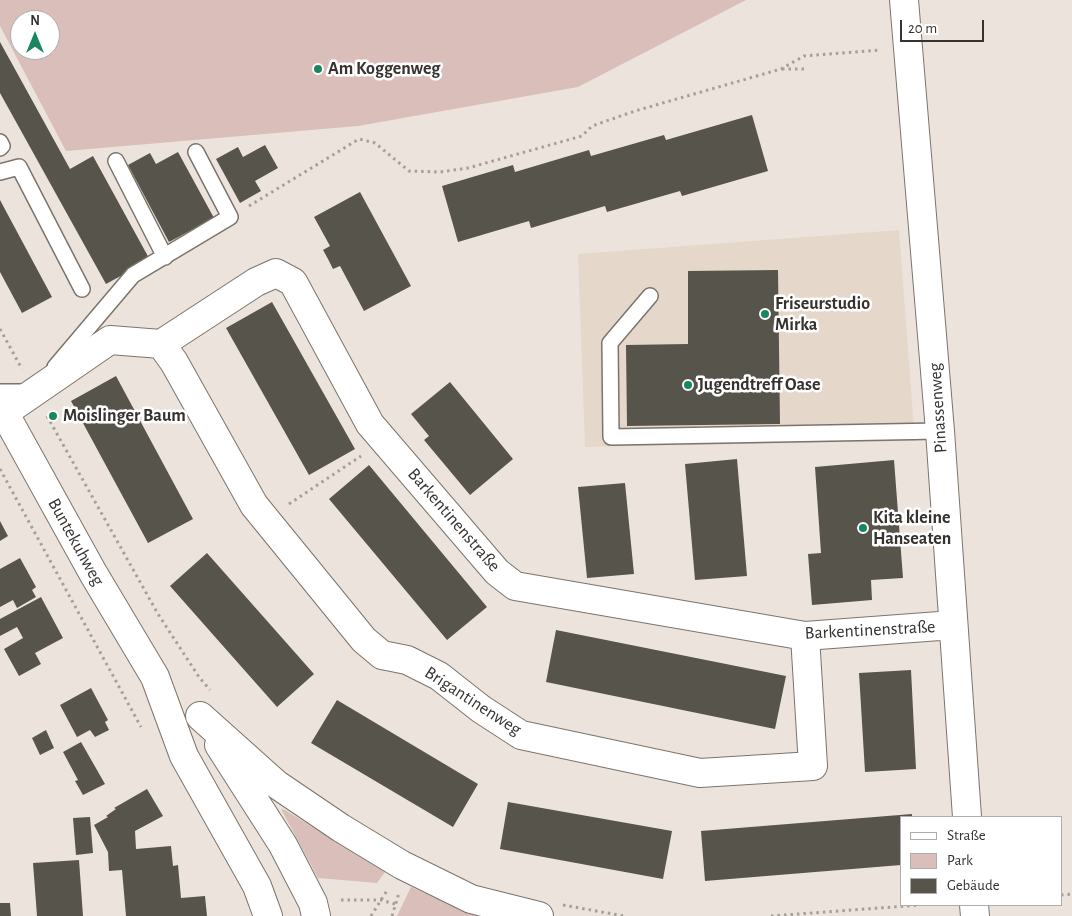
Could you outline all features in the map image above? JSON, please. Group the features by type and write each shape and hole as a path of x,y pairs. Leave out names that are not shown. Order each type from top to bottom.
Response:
{"street":[{"name":"Pinassenweg","path":"904,0 940,431 967,816"},
{"name":"Barkentinenstraße","path":"162,344 256,282 276,273 293,282 370,424 497,572 515,586 805,636 953,625"},
{"path":"1,404 34,392 110,340 162,344"},
{"name":"Brigantinenweg","path":"162,344 254,505 364,640 382,655 407,660 438,676 481,709 521,735 700,773 813,766 805,636"},
{"name":"Buntekuhweg","path":"1,404 93,573 155,677 184,756 257,886 268,916"},
{"name":"Buntekuhweg","path":"155,677 206,704 283,845 313,904 316,916"},
{"path":"206,704 276,784 341,828 402,865 471,899 539,916"}],"lane":[{"path":"0,142 2,146 0,148"},
{"path":"34,392 133,276 230,218 196,152"},
{"path":"116,161 164,257"},
{"path":"0,172 19,166 82,288"},
{"path":"650,296 610,343 611,437 940,431"}],"path":[{"path":"230,218 360,139 375,143 409,171 440,172 468,168 582,136 592,126 635,111 781,69 804,56 908,48"},
{"path":"781,69 805,69"},
{"path":"0,329 158,614 199,677 206,704"},
{"path":"266,520 384,440"},
{"path":"0,469 144,733"},
{"path":"371,916 381,900 394,904"},
{"path":"771,916 906,906"}],"shaded area":[{"path":"899,230 915,441 585,447 578,254"}],"green space":[{"name":"Am Koggenweg","path":"0,0 746,0 578,87 358,126 66,151 18,60 60,60 60,10 10,10 10,45 0,26"},
{"path":"281,809 385,872 377,883 318,878"},
{"path":"411,887 463,910 482,916 397,916"}],"building":[{"path":"0,42 70,169 93,156 150,260 106,284 0,93"},
{"path":"752,115 768,171 682,196 680,191 607,212 605,206 531,228 529,221 458,242 442,186 513,165 515,172 589,150 591,156 664,135 666,140"},
{"path":"265,145 278,168 255,181 261,191 240,203 216,159 238,147 243,157"},
{"path":"178,152 214,218 169,242 128,165 150,153 156,164"},
{"path":"360,192 411,286 364,311 340,266 333,269 323,250 330,246 314,217"},
{"path":"0,200 52,297 22,313 0,272"},
{"path":"778,270 780,424 627,426 626,345 688,344 688,271"},
{"path":"272,302 355,449 309,475 226,328"},
{"path":"116,376 193,519 148,543 71,401"},
{"path":"450,382 513,459 470,495 424,440 429,436 411,414"},
{"path":"737,459 747,576 695,580 685,464"},
{"path":"894,460 903,578 871,580 872,600 812,605 808,554 821,553 815,467"},
{"path":"369,465 487,607 447,640 329,499"},
{"path":"625,483 634,574 587,578 578,487"},
{"path":"0,521 8,536 0,541"},
{"path":"207,553 314,674 277,707 170,586"},
{"path":"20,558 36,587 32,590 36,597 17,608 13,600 0,607 0,569"},
{"path":"41,597 63,638 35,653 41,664 19,676 4,649 23,638 17,627 0,636 0,619"},
{"path":"556,630 786,676 775,729 546,682"},
{"path":"911,670 916,769 865,772 859,673"},
{"path":"91,688 108,720 105,722 109,730 95,737 90,730 77,737 60,705"},
{"path":"337,700 478,784 453,827 311,743"},
{"path":"46,730 54,748 40,755 32,738"},
{"path":"81,742 105,784 83,795 75,781 78,780 63,752"},
{"path":"147,789 163,816 135,831 136,849 171,846 173,866 178,865 181,898 205,896 207,916 126,916 122,870 109,871 108,852 94,825 108,817 106,816 116,809 114,808"},
{"path":"508,802 672,831 663,879 500,849"},
{"path":"912,814 912,816 900,816 900,865 705,881 701,831"},
{"path":"90,817 93,853 76,855 73,818"},
{"path":"79,860 83,916 37,916 33,863"},
{"path":"0,903 10,903 11,916 0,916"}],"place":[{"name":"Am Koggenweg","path":"318,69"},
{"name":"Friseurstudio Mirka","path":"765,314"},
{"name":"Jugendtreff Oase","path":"688,385"},
{"name":"Moislinger Baum","path":"53,416"},
{"name":"Kita kleine Hanseaten","path":"863,528"}]}
